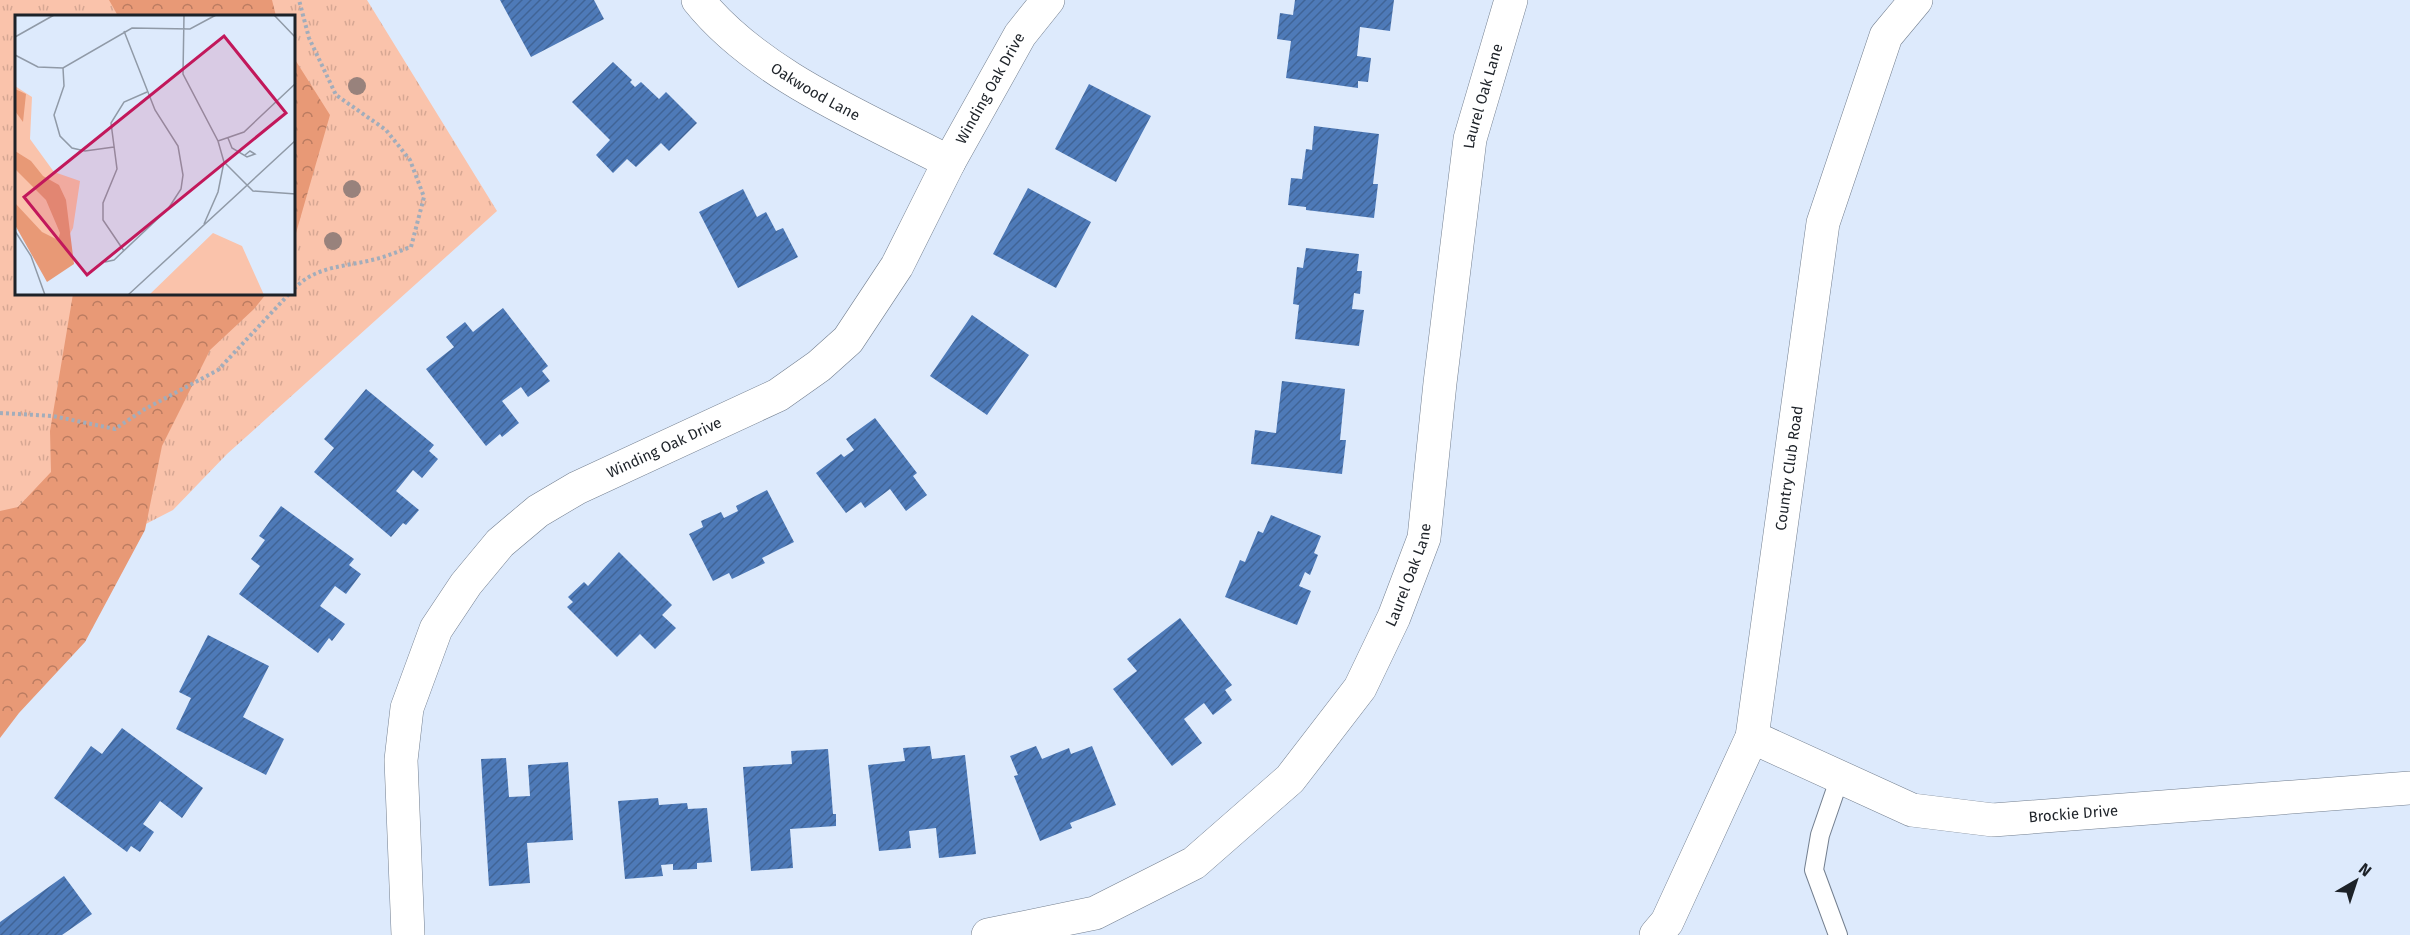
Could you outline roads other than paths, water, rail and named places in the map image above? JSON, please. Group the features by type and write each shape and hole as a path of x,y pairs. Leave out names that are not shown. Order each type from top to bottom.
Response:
{"street":[{"name":"Oakwood Lane","path":"698,0 715,21 767,65 949,162"},
{"name":"Winding Oak Drive","path":"408,935 401,760 407,708 436,629 466,584 500,543 538,511 578,489 778,395 848,340 897,266 949,162 1020,35 1048,0"},
{"name":"Laurel Oak Lane","path":"988,935 1095,913 1194,863 1290,779 1360,688 1394,617 1424,538 1442,362 1470,139 1511,0"},
{"name":"Country Club Road","path":"1664,931 1752,738 1823,223 1886,36 1916,0"},
{"name":"Brockie Drive","path":"1752,738 1912,810 1992,820 2410,788"}],"lane":[{"path":"1838,935 1814,870 1820,835 1840,777"}]}
